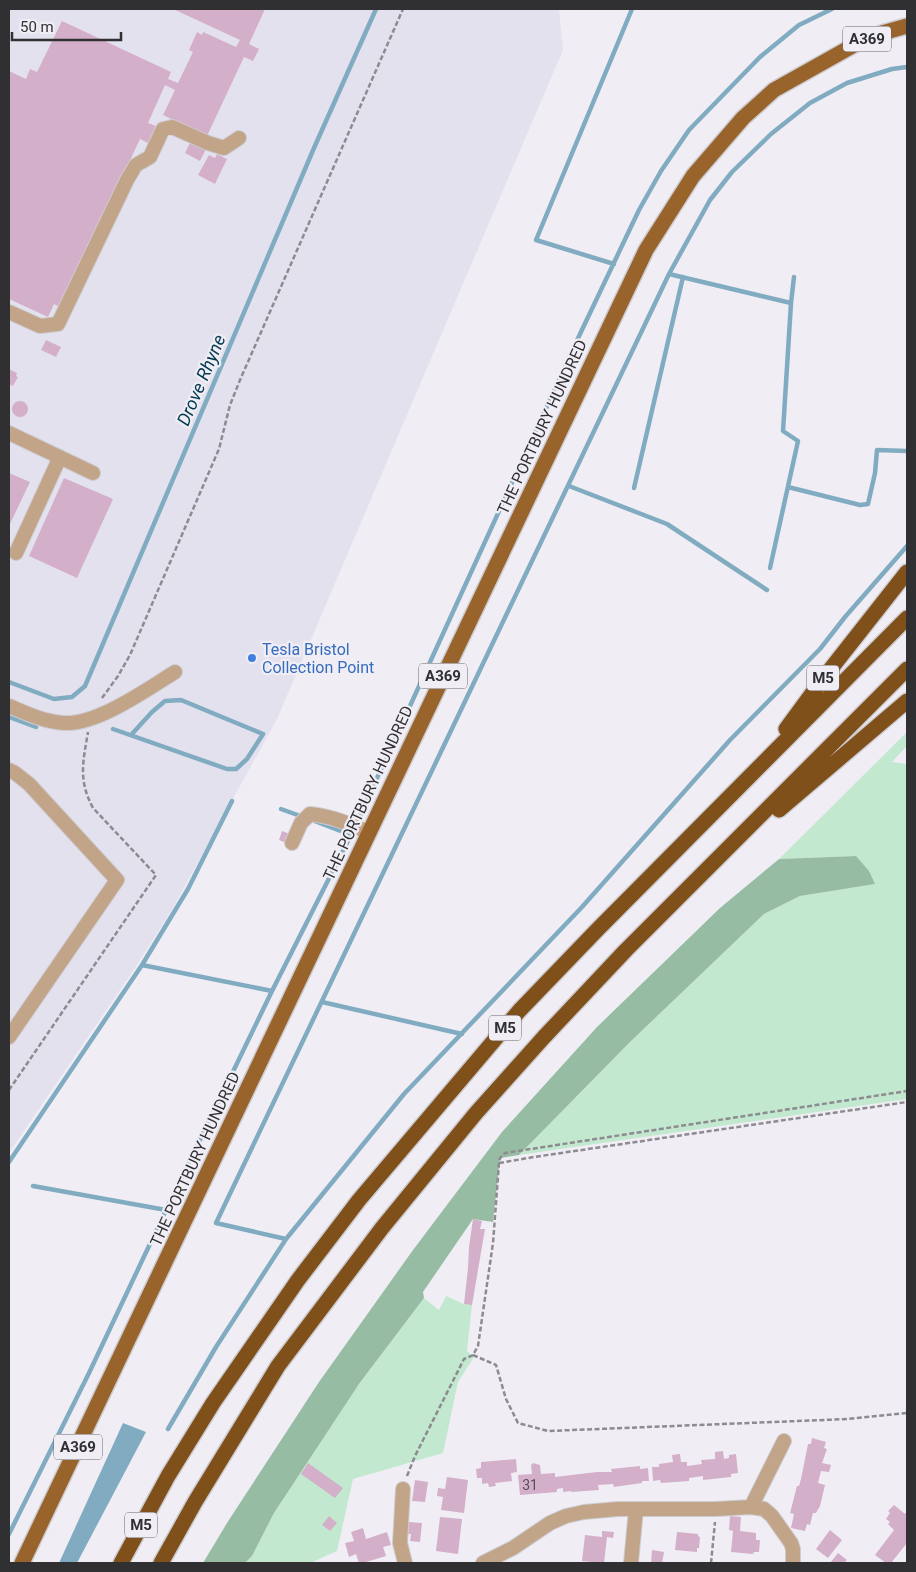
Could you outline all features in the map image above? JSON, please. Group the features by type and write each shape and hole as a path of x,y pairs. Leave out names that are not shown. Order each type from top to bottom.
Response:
{"highway":[{"name":"M5","path":"762,763 822,680 907,572"},
{"name":"M5","path":"121,1563 168,1476 213,1403 298,1280 358,1200 519,1011 598,928 907,618"},
{"name":"M5","path":"161,1563 194,1502 278,1366 382,1228 476,1113 626,950 907,669"},
{"name":"M5","path":"699,878 907,701"}],"main road":[{"name":"THE PORTBURY HUNDRED","path":"22,1563 646,250 694,176 743,118 774,90 856,44 882,33 907,26"}],"street":[{"path":"9,312 40,326 58,324 127,180 136,165 150,157 163,129 172,127 224,148 239,138"},
{"path":"9,433 93,473"},
{"path":"16,552 60,457"},
{"path":"9,706 42,719 57,722 90,720 174,672"},
{"path":"9,770 29,784 117,880 9,1037"},
{"path":"292,842 301,823 310,814 336,820 368,832"},
{"path":"751,1507 784,1441"},
{"path":"403,1488 400,1543 406,1563"},
{"path":"483,1563 513,1548 550,1523 566,1516 584,1512 751,1507 764,1509 772,1516 791,1543 793,1563"},
{"path":"631,1563 636,1509"}],"path":[{"path":"90,720 94,708 118,676 130,656 219,449 230,405 240,380 403,9"},
{"path":"403,1488 415,1456 464,1359 473,1355 478,1346 492,1253 499,1163 500,1158 505,1153 907,1091"},
{"path":"499,1163 907,1102"},
{"path":"473,1355 496,1365 506,1399 518,1423 548,1431 848,1419 907,1413"},
{"path":"711,1563 716,1509"}],"shaded area":[{"path":"9,9 559,9 563,50 277,719 170,913 133,971 9,1153"}],"green space":[{"path":"907,732 907,746 892,762 907,764 907,1099 519,1155 629,1043 764,914 800,896 874,884 856,856 779,859"},
{"path":"856,856 869,871 875,884 800,896 764,914 629,1043 519,1155 500,1158 493,1222 473,1219 423,1292 424,1298 359,1384 274,1513 252,1556 245,1563 203,1563 319,1382 413,1250 502,1132 597,1027 720,908 779,859"},
{"path":"446,1296 464,1304 472,1305 467,1351 474,1357 458,1382 443,1453 353,1479 337,1551 310,1563 245,1563 252,1556 274,1513 357,1387 424,1298 439,1310"}],"water":[{"path":"123,1423 146,1432 77,1563 59,1563"}],"building":[{"path":"173,9 265,9 249,44 259,49 253,61 244,57 207,136 163,115 175,90 165,85 148,123 156,126 148,143 140,139 61,308 54,304 48,317 9,299 9,71 26,79 30,69 37,72 62,21 171,72 168,79 178,83 193,52 189,50 197,32 202,35 203,32 236,47 240,40"},
{"path":"191,141 206,149 200,161 185,153"},
{"path":"217,154 227,159 215,184 198,175 209,155 215,158"},
{"path":"46,340 61,347 56,357 41,350"},
{"path":"9,369 17,373 16,376 18,377 13,386 9,384"},
{"path":"20,401 26,403 28,409 26,415 20,417 14,415 12,409 14,403"},
{"path":"9,473 30,482 9,526"},
{"path":"64,478 113,499 77,578 29,556"},
{"path":"282,831 290,834 286,843 279,840"},
{"path":"473,1219 482,1221 480,1229 485,1229 472,1305 464,1304"},
{"path":"812,1438 826,1442 824,1448 827,1449 822,1463 831,1465 829,1472 821,1471 818,1483 825,1485 820,1506 816,1513 813,1513 810,1525 807,1524 805,1531 791,1528 794,1514 790,1513 797,1486 799,1486 801,1479 808,1444 811,1444"},
{"path":"723,1451 724,1459 729,1458 729,1455 736,1454 738,1473 731,1474 731,1477 703,1480 703,1476 689,1478 689,1481 661,1483 660,1480 653,1481 652,1467 659,1467 659,1464 673,1462 672,1455 680,1454 681,1462 687,1462 687,1466 702,1464 701,1460 715,1459 715,1452"},
{"path":"516,1459 517,1472 511,1473 512,1481 495,1483 496,1486 489,1487 488,1483 482,1484 482,1478 477,1478 476,1469 481,1468 481,1462"},
{"path":"308,1463 343,1488 335,1498 301,1474"},
{"path":"533,1463 540,1465 541,1474 555,1473 555,1477 612,1472 611,1469 640,1466 640,1469 648,1468 649,1481 614,1487 613,1484 598,1485 599,1490 563,1492 563,1488 557,1489 557,1492 520,1495 518,1475 532,1474 531,1465"},
{"path":"447,1477 468,1480 464,1513 441,1510 443,1497 437,1496 438,1488 445,1489"},
{"path":"415,1480 428,1482 425,1502 412,1501"},
{"path":"894,1505 905,1514 907,1511 907,1543 891,1563 886,1563 875,1555 894,1530 886,1519 890,1513 888,1511"},
{"path":"329,1516 337,1523 330,1531 322,1525"},
{"path":"730,1516 741,1517 740,1531 756,1533 756,1540 760,1540 759,1552 754,1552 753,1554 731,1552 733,1531 729,1530"},
{"path":"440,1517 462,1519 458,1554 436,1551"},
{"path":"409,1522 422,1523 420,1542 410,1541 411,1534 408,1534"},
{"path":"363,1528 366,1539 387,1532 391,1545 383,1547 386,1556 363,1563 359,1563 356,1554 349,1557 345,1543 354,1541 351,1532"},
{"path":"830,1530 842,1540 828,1558 816,1549"},
{"path":"602,1531 614,1532 613,1538 607,1537 604,1563 582,1561 585,1535 602,1537"},
{"path":"677,1532 698,1534 700,1537 697,1552 675,1550"},
{"path":"652,1550 664,1552 662,1563 651,1563"},
{"path":"838,1553 847,1560 844,1563 830,1563"}],"waterway":[{"name":"Drove Rhyne","path":"9,682 54,699 72,697 85,686 314,148 376,9"},
{"path":"614,264 536,240 632,9"},
{"path":"9,1534 89,1373 272,991 351,835 580,334 639,210 661,171 689,130 760,57 799,25 832,9"},
{"path":"286,1239 216,1223 669,274 710,200 732,172 771,134 810,103 847,83 892,69 907,67"},
{"path":"669,274 791,303"},
{"path":"634,488 683,277"},
{"path":"770,568 798,441 783,431 794,277"},
{"path":"788,487 860,505 868,504 875,473 877,450 907,451"},
{"path":"569,486 667,524 767,590"},
{"path":"168,1429 216,1347 286,1239 404,1094 582,907 730,740 820,649 845,617 907,546"},
{"path":"113,729 227,769 236,769 247,759 263,734 181,700 165,701 131,735"},
{"path":"9,717 36,727"},
{"path":"9,1162 142,965 188,889 232,801"},
{"path":"281,809 303,817"},
{"path":"312,820 351,835"},
{"path":"142,965 272,991"},
{"path":"322,1002 462,1034"},
{"path":"33,1186 166,1210"}],"place":[{"name":"Tesla Bristol Collection Point","path":"252,658"}]}
